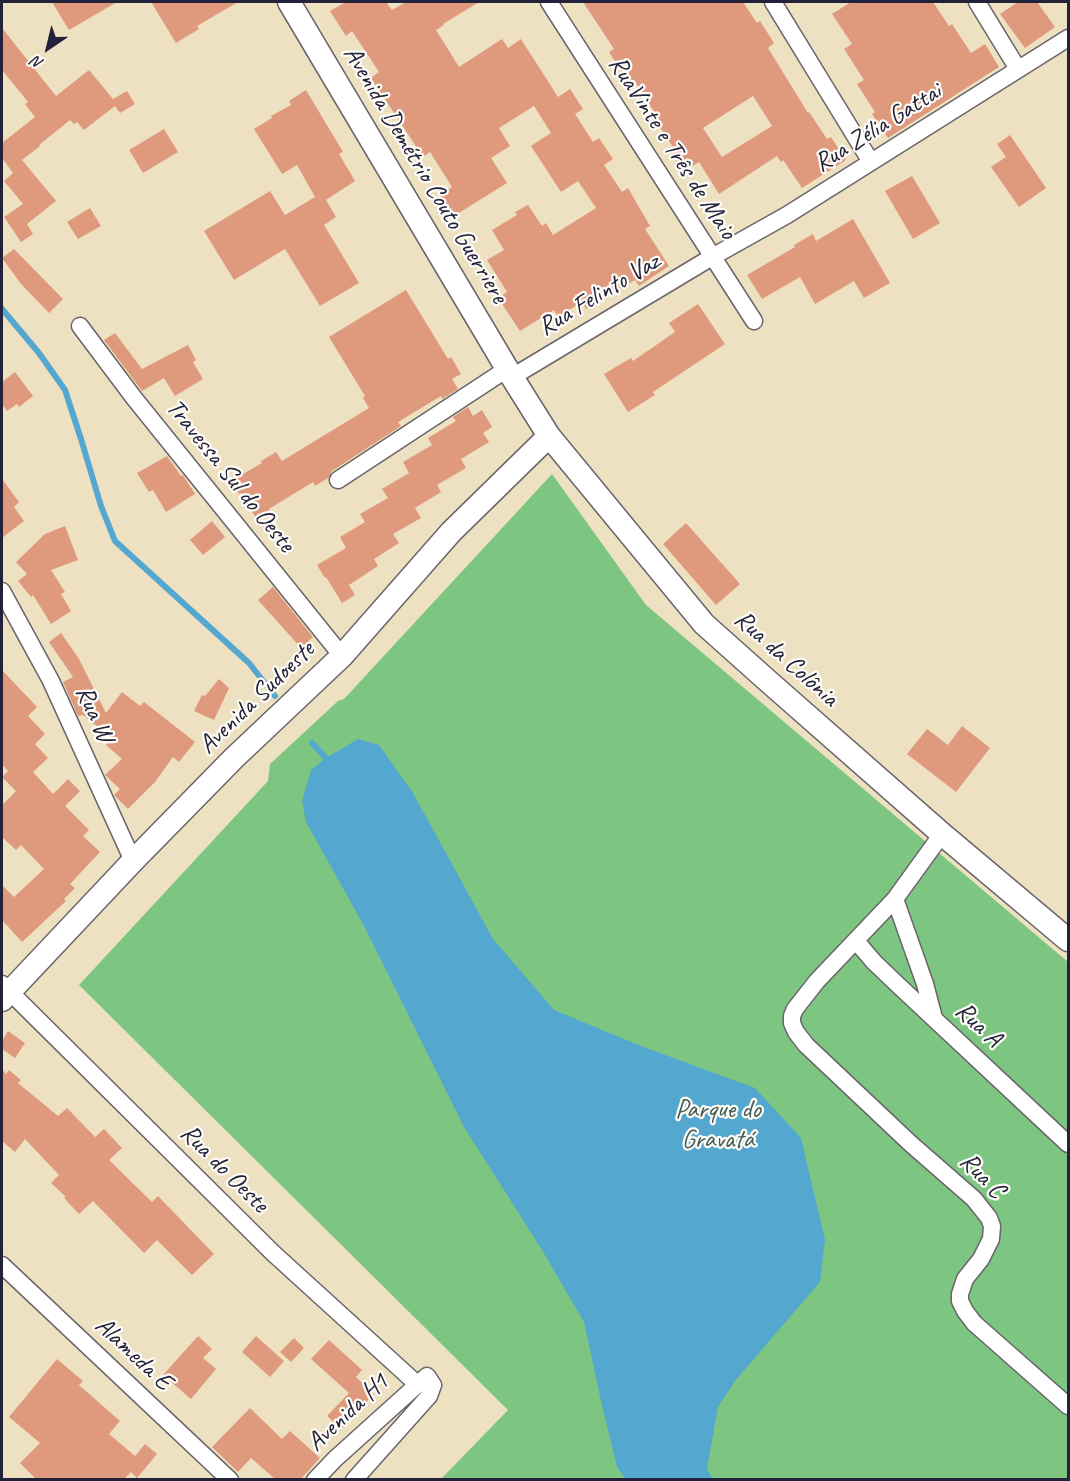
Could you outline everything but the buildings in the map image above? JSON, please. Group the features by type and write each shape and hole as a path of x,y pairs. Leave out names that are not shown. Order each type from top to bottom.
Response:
{"main road":[{"name":"Avenida Demétrio Couto Guerriere","path":"289,2 509,373"},
{"name":"Rua da Colônia","path":"509,373 549,436 704,624 942,834 1068,940"},
{"name":"Avenida Sudoeste","path":"4,992 234,758 342,656 452,532 549,436"}],"street":[{"name":"RuaVinte e Três de Maio","path":"549,2 754,321"},
{"path":"773,2 871,162"},
{"path":"977,2 1018,69"},
{"name":"Rua Zélia Gattai","path":"712,257 787,215 1068,38"},
{"name":"Rua Felinto Vaz","path":"338,480 509,373 712,257"},
{"name":"Travessa Sul do Oeste","path":"80,326 141,407 342,656"},
{"name":"Rua W","path":"2,591 51,681 133,861"},
{"path":"856,941 895,899 942,834"},
{"path":"895,899 925,984 934,1018"},
{"name":"Rua A","path":"856,941 874,962 1068,1144"},
{"name":"Rua C","path":"856,941 817,981 795,1009 792,1023 796,1032 806,1045 911,1144 974,1199 989,1218 992,1226 991,1239 981,1258 965,1279 960,1294 964,1311 974,1323 1068,1406"},
{"name":"Rua do Oeste","path":"4,992 273,1252 425,1384"},
{"name":"Alameda E","path":"2,1265 230,1479"},
{"name":"Avenida H1","path":"315,1479 335,1459 425,1384 429,1396 354,1479"}],"green space":[{"name":"Parque do Gravatá","path":"552,474 646,605 1068,962 1068,1479 441,1479 508,1410 79,985 268,781 270,764 338,701 344,699"}],"water":[{"path":"358,739 379,745 413,793 493,939 554,1010 641,1046 755,1088 801,1138 825,1240 820,1282 735,1381 718,1407 707,1468 712,1479 625,1479 617,1467 584,1322 542,1250 464,1127 363,924 306,822 302,801 311,770"}],"waterway":[{"path":"2,309 39,353 65,390 101,506 115,541 249,663 275,696"},
{"path":"312,743 326,758"}]}
